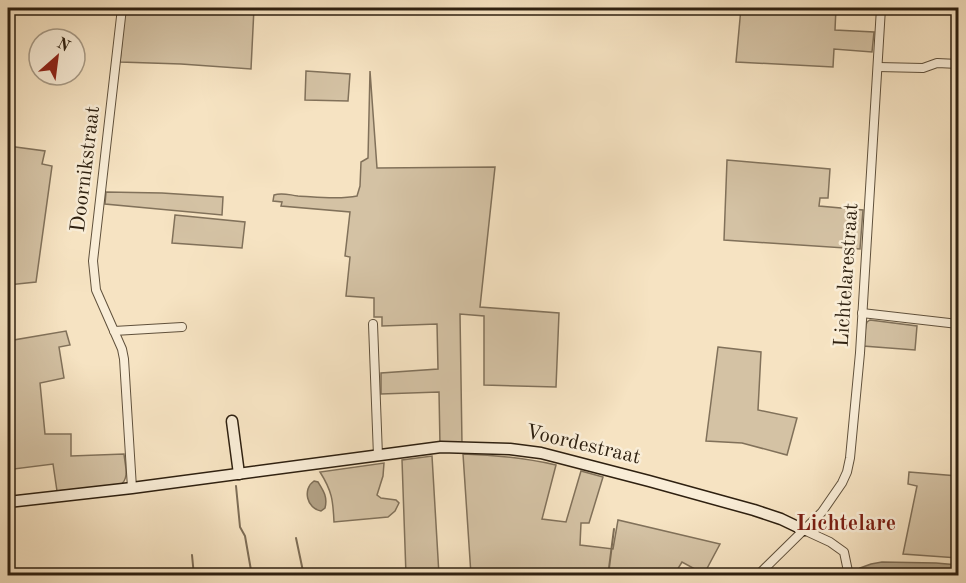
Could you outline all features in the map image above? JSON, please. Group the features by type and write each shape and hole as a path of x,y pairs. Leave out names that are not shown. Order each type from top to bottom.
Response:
{"street":[{"name":"Doornikstraat","path":"122,8 93,261 96,290 122,349 124,359 132,488"},
{"name":"Lichtelarestraat","path":"757,576 822,512 847,472 855,420 881,8"},
{"path":"878,67 923,68 937,63 958,64"},
{"path":"862,313 958,324"},
{"path":"374,324 378,456"},
{"path":"114,331 182,327"},
{"path":"232,420 239,474"},
{"name":"Voordestraat","path":"8,502 441,447 510,449 541,453 649,481 754,510 804,530"},
{"path":"804,530 830,542 844,552 849,576"}],"shaded area":[{"path":"125,8 254,8 251,69 120,62"},
{"path":"741,8 836,8 835,30 874,32 872,52 834,49 833,67 736,62"},
{"path":"306,71 350,74 348,101 305,100"},
{"path":"370,71 377,168 495,167 480,307 559,313 556,387 484,385 484,316 460,314 462,444 440,445 439,392 381,394 381,373 438,369 437,324 382,326 382,317 374,317 374,298 346,296 350,257 345,256 350,212 281,206 282,202 273,201 274,195 280,194 328,198 357,196 360,186 361,162 368,158"},
{"path":"8,146 45,151 42,164 52,166 36,282 8,285"},
{"path":"727,160 830,169 828,198 820,198 819,206 863,210 860,249 724,240"},
{"path":"106,192 223,197 222,215 105,204"},
{"path":"175,215 245,222 242,248 172,243"},
{"path":"870,320 917,326 915,350 863,346 866,325"},
{"path":"66,331 70,345 59,347 64,378 40,383 45,434 71,434 71,456 124,454 126,475 120,485 57,491 53,464 14,469 8,437 8,341"},
{"path":"718,347 761,352 758,410 797,418 787,455 742,443 706,441"},
{"path":"463,454 510,457 556,465 542,519 566,522 581,471 603,477 589,523 581,523 580,545 613,549 618,520 720,544 704,574 682,562 674,575 471,575"},
{"path":"432,456 439,575 406,575 402,460"},
{"path":"384,463 383,476 377,495 381,498 396,500 399,503 395,511 388,517 334,522 331,496 320,472"},
{"path":"909,472 958,476 958,558 903,554 917,486 908,484"},
{"path":"314,481 318,482 325,497 325,508 321,511 309,503 307,493"},
{"path":"882,562 958,565 958,573 877,571 870,575 862,575 860,568"}],"waterway":[{"path":"236,486 240,527 245,536 252,576"},
{"path":"608,576 614,529"},
{"path":"296,538 304,576"},
{"path":"192,555 194,576"}],"district":[{"name":"Lichtelare","path":"846,524"}]}
